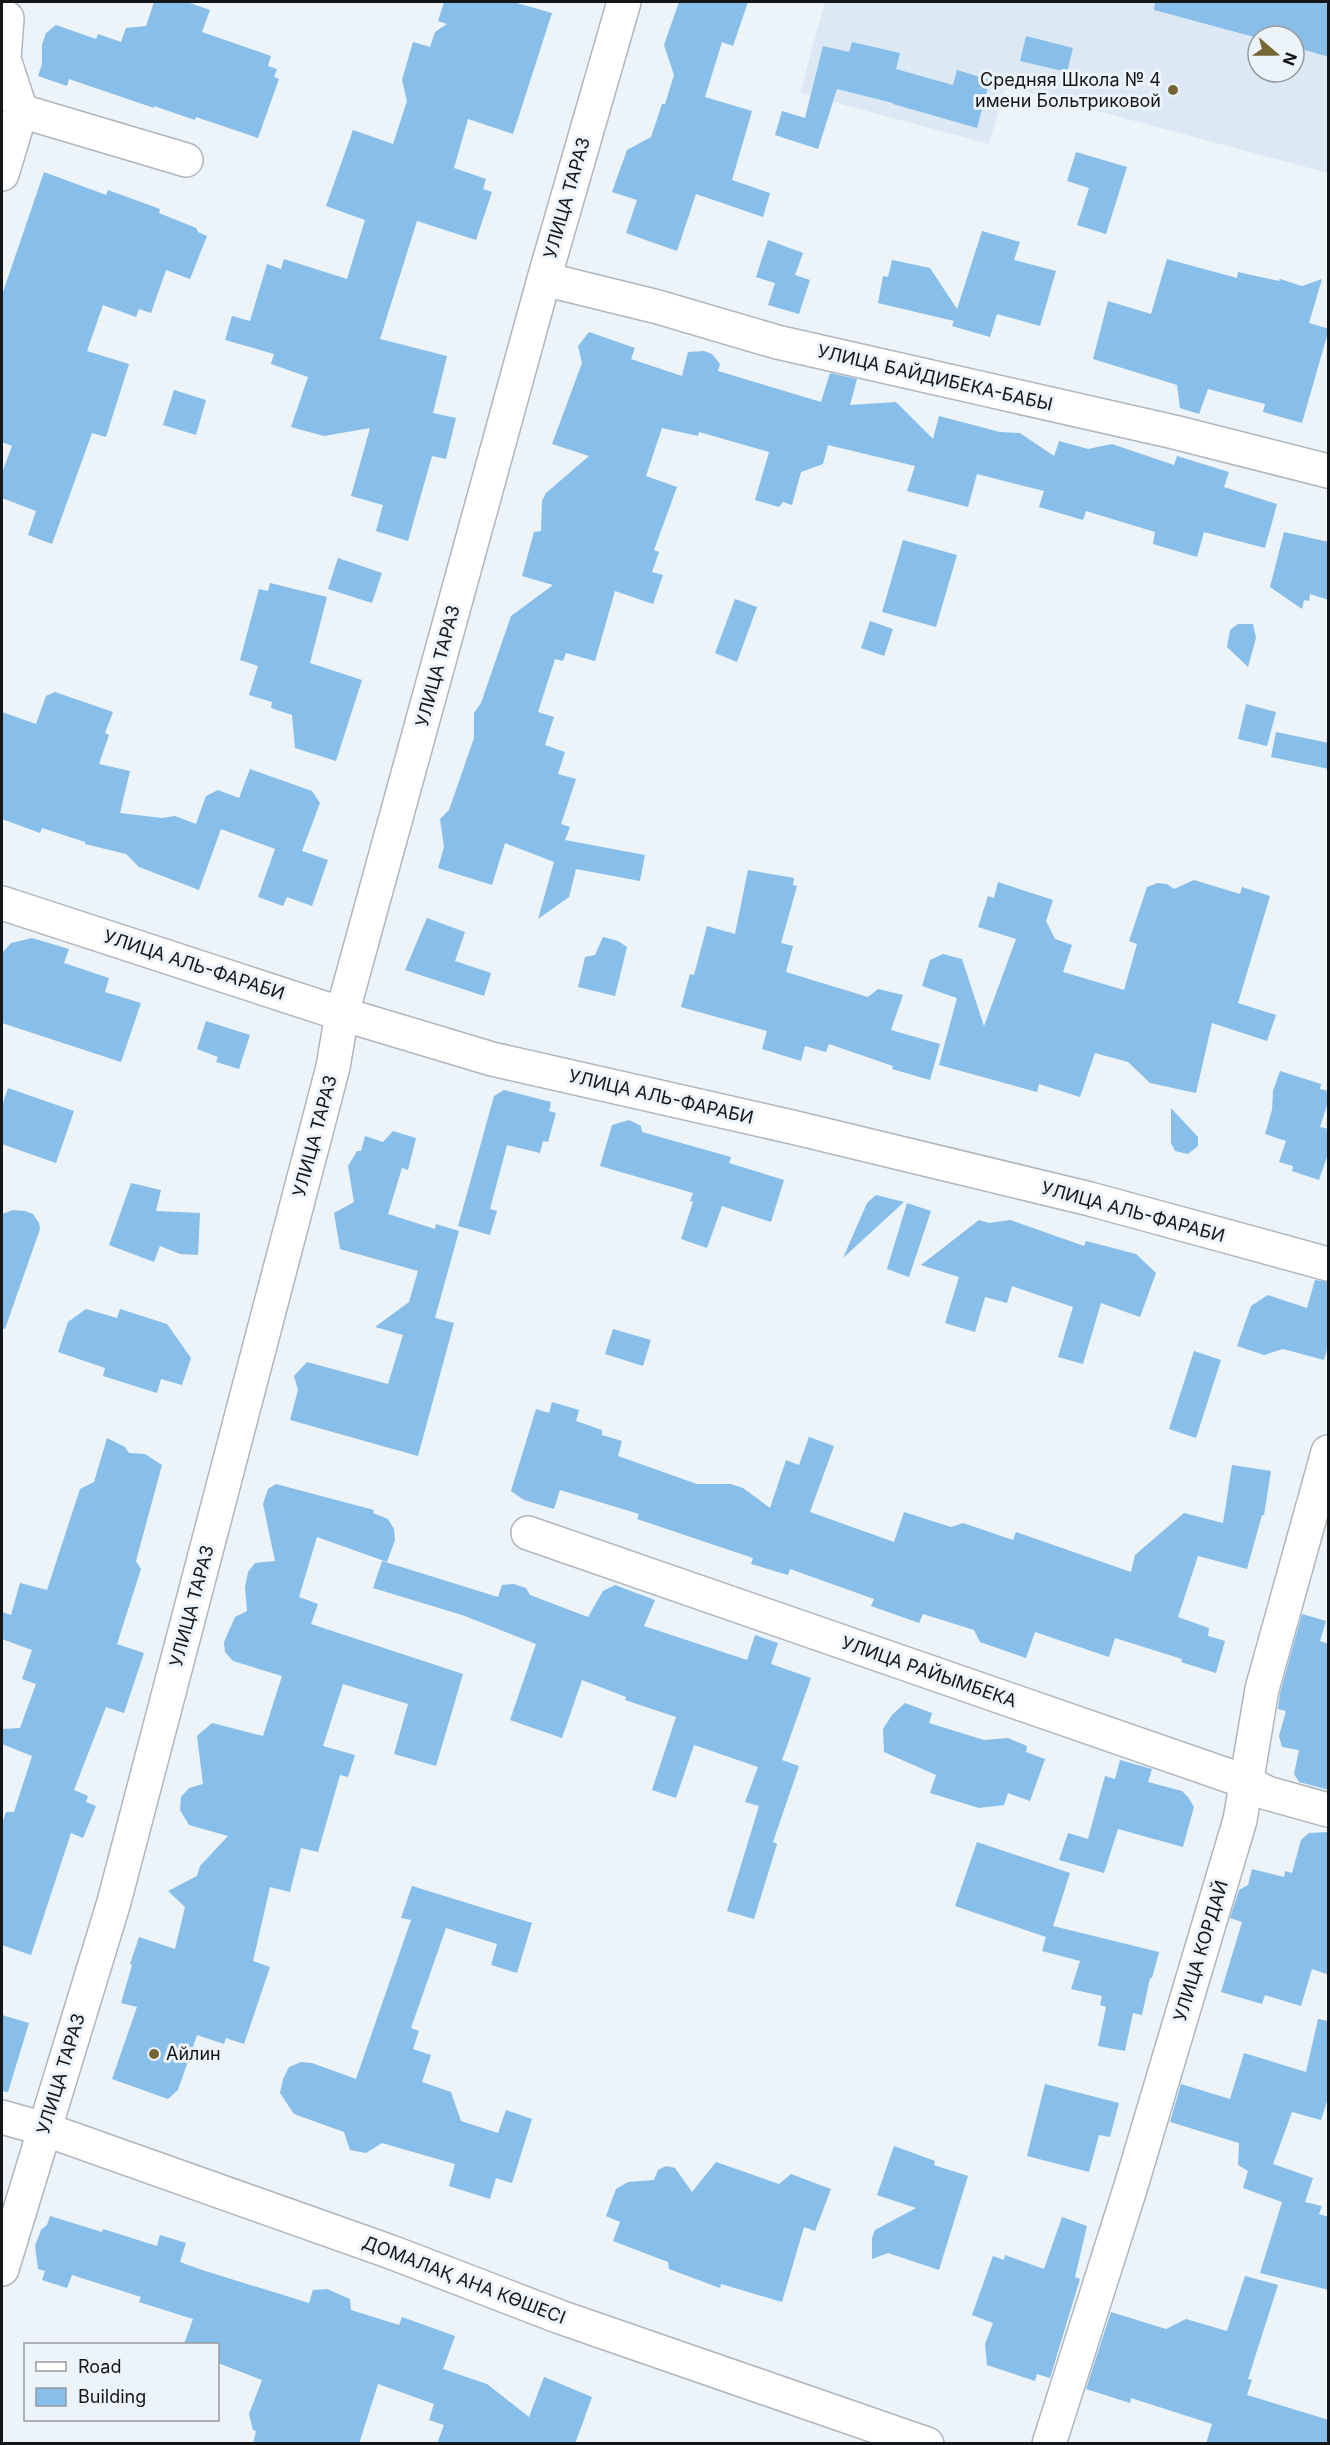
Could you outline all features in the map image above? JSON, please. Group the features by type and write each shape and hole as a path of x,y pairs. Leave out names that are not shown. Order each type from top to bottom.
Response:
{"street":[{"name":"УЛИЦА ТАРАЗ","path":"2,2269 114,1902 333,1067 342,1014 544,279 624,2"},
{"path":"2,16 7,18 4,59 21,111 2,174"},
{"path":"21,111 186,160"},
{"name":"УЛИЦА БАЙДИБЕКА-БАБЫ","path":"544,279 658,306 777,342 1174,432 1329,471"},
{"name":"УЛИЦА АЛЬ-ФАРАБИ","path":"2,903 342,1014 492,1059 780,1124 1078,1196 1329,1264"},
{"name":"УЛИЦА КОРДАЙ","path":"1049,2444 1138,2163 1240,1820 1263,1689 1329,1452"},
{"name":"УЛИЦА РАЙЫМБЕКА","path":"528,1533 1247,1782 1267,1793 1329,1810"},
{"name":"ДОМАЛАҚ АНА КӨШЕСІ","path":"2,2117 44,2129 391,2252 560,2317 927,2444"}],"shaded area":[{"name":"Средняя Школа № 4 имени Больтриковой","path":"825,2 1328,2 1328,173 1005,86 989,144 800,93"}],"building":[{"path":"154,2 187,2 210,10 202,32 271,56 268,66 277,69 274,77 279,79 258,138 196,117 195,120 154,106 154,108 69,79 67,86 38,76 46,33 56,25 96,39 98,34 121,42 126,28 146,26"},
{"path":"444,2 513,2 552,13 513,134 468,119 454,168 486,179 483,189 492,192 476,240 417,221 380,339 447,356 433,413 456,418 446,459 432,456 408,541 376,531 383,505 351,496 370,428 324,436 291,427 308,377 271,364 274,354 225,340 232,316 250,321 267,264 281,269 284,259 347,279 365,220 326,206 353,130 393,144 407,101 402,80 413,42 430,47 435,32 447,24 438,21"},
{"path":"679,2 748,2 733,46 722,42 705,97 752,111 732,180 770,193 763,217 696,194 677,251 626,233 637,200 612,192 627,150 651,137 662,104 665,104 674,75 664,45"},
{"path":"1155,2 1329,2 1329,57 1306,50 1306,24 1246,24 1246,35 1154,10"},
{"path":"1026,36 1073,48 1067,72 1020,61"},
{"path":"852,42 900,53 896,69 953,85 957,70 990,80 977,128 837,89 818,149 775,135 782,111 805,118 823,46 849,52"},
{"path":"1076,152 1127,167 1106,234 1077,225 1089,188 1067,181"},
{"path":"44,172 106,195 108,190 160,209 159,213 196,228 198,232 207,236 190,279 166,270 151,313 139,309 136,317 103,305 87,351 129,364 106,437 92,433 52,544 28,535 36,511 2,498 2,473 12,446 2,442 2,295"},
{"path":"982,231 1020,242 1014,260 1056,271 1040,326 997,314 990,337 952,326 954,321 878,303 883,276 888,277 892,260 930,268 957,309"},
{"path":"768,240 803,253 795,275 810,280 799,314 768,305 775,283 756,277"},
{"path":"1167,259 1237,278 1238,272 1279,281 1280,279 1302,286 1322,279 1309,323 1329,329 1302,423 1263,412 1265,404 1208,389 1199,414 1180,408 1177,385 1093,359 1108,301 1151,314"},
{"path":"589,332 635,348 631,359 682,376 688,352 704,351 712,354 720,364 718,371 821,402 830,373 857,379 850,405 896,402 933,439 939,416 1000,432 1020,433 1054,456 1059,441 1088,449 1112,444 1174,465 1177,456 1229,472 1224,487 1277,504 1265,548 1204,532 1197,557 1153,544 1155,532 1086,511 1083,520 1039,507 1044,491 977,474 968,507 907,491 915,466 828,445 823,464 801,472 792,505 783,502 779,507 755,500 769,452 699,432 698,436 662,428 646,476 677,487 654,550 659,552 652,572 663,575 653,604 615,591 595,661 566,653 563,661 555,659 538,712 554,717 545,745 565,752 558,774 576,779 561,824 570,827 565,840 645,855 640,881 576,869 569,897 538,919 554,862 505,843 492,885 438,868 444,847 440,819 449,810 474,738 474,713 481,703 511,616 553,585 522,576 534,532 541,531 542,501 546,493 589,456 552,444 582,363 578,346"},
{"path":"174,390 206,400 196,435 163,425"},
{"path":"1284,532 1329,542 1329,600 1310,594 1309,601 1304,600 1302,609 1270,587"},
{"path":"903,540 957,555 936,627 882,612"},
{"path":"338,558 382,573 372,603 328,589"},
{"path":"270,583 327,597 310,663 362,680 336,761 295,748 292,715 271,708 272,702 249,695 258,666 240,660 259,589 268,591"},
{"path":"735,599 757,607 737,662 715,653"},
{"path":"870,621 893,629 884,656 861,648"},
{"path":"1238,624 1253,624 1256,638 1248,667 1227,647 1230,630"},
{"path":"55,692 113,712 105,733 109,735 99,764 130,771 120,813 162,818 175,816 196,824 206,796 218,790 239,798 250,769 312,791 320,803 302,851 328,860 312,906 287,897 283,906 258,897 275,849 221,829 199,890 139,867 126,854 85,844 85,842 42,828 40,833 2,819 2,712 36,724 46,696"},
{"path":"1246,704 1276,712 1267,746 1238,739"},
{"path":"1276,732 1329,743 1329,769 1271,757"},
{"path":"748,870 794,878 793,885 797,886 781,943 793,946 786,972 868,997 878,989 903,995 891,1030 940,1044 930,1080 892,1069 893,1066 829,1044 826,1052 805,1046 801,1061 762,1049 767,1031 681,1007 690,974 694,975 707,926 735,934"},
{"path":"1194,880 1240,894 1242,887 1270,896 1238,1003 1276,1015 1267,1041 1212,1023 1196,1093 1150,1083 1128,1062 1095,1053 1080,1097 1039,1084 1037,1092 939,1065 957,998 922,986 930,960 943,954 962,959 984,1026 1016,939 978,927 988,896 994,898 998,882 1053,900 1046,921 1055,939 1072,945 1063,972 1124,990 1137,944 1129,941 1147,887 1158,883 1167,884 1174,889"},
{"path":"427,918 465,932 455,961 491,973 484,996 405,970"},
{"path":"603,937 618,941 627,947 615,996 578,987 585,957 595,955"},
{"path":"32,938 69,949 64,963 109,978 105,992 141,1003 121,1062 2,1023 2,953 11,943"},
{"path":"206,1021 250,1035 239,1069 216,1062 218,1057 197,1049"},
{"path":"1280,1071 1321,1084 1320,1089 1329,1091 1329,1099 1320,1127 1329,1129 1329,1151 1319,1180 1292,1171 1293,1166 1279,1162 1286,1141 1265,1134 1272,1110 1273,1091"},
{"path":"8,1088 74,1111 56,1163 2,1144 2,1106"},
{"path":"504,1090 551,1102 549,1111 556,1113 548,1142 543,1141 540,1153 507,1145 490,1209 497,1211 490,1235 458,1226 494,1096"},
{"path":"1171,1108 1198,1137 1198,1146 1188,1154 1175,1151 1171,1143"},
{"path":"629,1120 641,1126 642,1132 731,1157 729,1163 784,1180 771,1222 722,1206 707,1248 681,1239 693,1202 690,1201 693,1193 600,1166 612,1125"},
{"path":"393,1131 416,1138 408,1170 402,1168 388,1214 435,1229 436,1224 459,1231 435,1318 454,1323 418,1456 290,1420 298,1390 294,1376 307,1362 388,1384 403,1335 375,1327 409,1302 418,1271 340,1249 334,1213 354,1202 348,1166 357,1151 361,1151 365,1136 383,1142"},
{"path":"131,1183 161,1190 156,1211 200,1213 198,1255 180,1254 160,1246 154,1262 109,1245"},
{"path":"876,1195 904,1202 843,1258 867,1203"},
{"path":"907,1203 931,1211 909,1277 887,1269"},
{"path":"13,1210 33,1214 40,1229 5,1329 2,1328 2,1214"},
{"path":"979,1220 989,1223 1010,1220 1084,1246 1086,1241 1136,1254 1156,1273 1140,1317 1101,1303 1083,1364 1058,1357 1073,1307 1012,1286 1007,1303 985,1297 975,1332 945,1323 959,1277 921,1265"},
{"path":"1315,1280 1329,1282 1329,1343 1324,1360 1283,1349 1264,1355 1237,1346 1251,1306 1268,1295 1307,1308"},
{"path":"86,1309 117,1318 120,1309 167,1324 191,1358 182,1385 161,1379 157,1393 103,1376 105,1368 58,1352 68,1322"},
{"path":"613,1329 651,1340 643,1366 605,1354"},
{"path":"1194,1351 1221,1360 1196,1438 1169,1429"},
{"path":"552,1402 579,1410 576,1421 602,1430 602,1435 622,1441 618,1456 697,1484 731,1484 743,1488 770,1508 786,1460 799,1465 809,1437 834,1446 810,1512 894,1542 904,1512 951,1527 963,1523 1013,1540 1016,1532 1131,1572 1135,1555 1184,1513 1223,1523 1232,1465 1271,1471 1264,1515 1262,1515 1247,1569 1198,1556 1178,1617 1209,1628 1208,1636 1225,1641 1216,1673 1181,1662 1182,1659 1115,1638 1109,1657 1035,1632 1026,1658 980,1642 974,1630 923,1614 919,1623 871,1606 874,1599 790,1569 788,1575 751,1564 753,1558 637,1519 639,1514 560,1490 554,1509 524,1500 511,1491 536,1409 549,1413"},
{"path":"107,1438 125,1447 129,1453 145,1454 162,1465 136,1561 141,1569 117,1644 144,1653 124,1713 106,1707 74,1790 88,1796 86,1802 96,1806 83,1838 71,1833 31,1955 2,1945 2,1824 6,1812 14,1812 32,1756 2,1744 2,1729 20,1728 36,1684 22,1679 32,1650 2,1639 2,1612 11,1615 20,1583 47,1590 80,1489 94,1482"},
{"path":"276,1484 374,1510 373,1513 388,1519 394,1529 395,1540 387,1562 317,1537 299,1597 318,1604 311,1624 463,1674 436,1766 394,1754 408,1704 343,1684 323,1746 355,1755 348,1777 340,1775 318,1852 301,1848 290,1892 270,1887 253,1961 270,1967 244,2044 226,2038 224,2044 197,2035 178,2090 168,2099 112,2079 137,2007 121,2003 139,1937 175,1949 185,1907 168,1891 197,1876 200,1866 228,1836 189,1825 180,1810 181,1797 189,1788 203,1784 197,1736 212,1723 263,1736 282,1676 233,1661 225,1652 224,1642 235,1617 247,1611 245,1587 248,1572 255,1563 275,1561 263,1504 268,1489"},
{"path":"382,1561 498,1597 502,1585 514,1584 526,1588 530,1595 588,1617 603,1591 615,1585 655,1600 644,1626 747,1660 755,1635 778,1643 771,1664 811,1678 782,1760 799,1766 773,1842 777,1844 754,1919 727,1911 759,1806 745,1802 758,1767 694,1745 676,1798 652,1790 676,1717 625,1700 626,1697 582,1680 562,1738 510,1720 536,1644 462,1615 373,1588"},
{"path":"1302,1614 1326,1621 1320,1641 1329,1644 1329,1790 1299,1782 1294,1774 1299,1750 1282,1747 1279,1736 1286,1711 1278,1709 1280,1693"},
{"path":"905,1703 932,1713 929,1723 984,1740 1008,1738 1027,1746 1026,1752 1045,1759 1030,1801 1008,1793 1004,1805 979,1808 930,1793 936,1775 884,1752 883,1729 892,1715"},
{"path":"1120,1760 1152,1769 1148,1782 1182,1791 1188,1797 1194,1807 1183,1847 1118,1829 1104,1873 1059,1860 1068,1833 1088,1839 1105,1776 1115,1779"},
{"path":"1329,1832 1329,1975 1312,1969 1301,2006 1265,1995 1262,2004 1221,1992 1242,1922 1230,1918 1239,1890 1248,1885 1252,1869 1284,1877 1285,1871 1292,1873 1301,1840 1309,1833"},
{"path":"977,1842 1070,1873 1053,1926 1159,1952 1152,1978 1150,1978 1142,2015 1133,2013 1125,2051 1098,2046 1106,2007 1100,2005 1102,1996 1071,1989 1080,1961 1042,1951 1046,1937 955,1906"},
{"path":"412,1886 532,1923 517,1973 491,1965 497,1944 446,1928 411,2028 419,2031 413,2049 431,2055 422,2082 451,2092 461,2121 498,2133 506,2110 532,2119 512,2183 496,2178 490,2199 449,2186 455,2164 382,2143 366,2153 350,2150 344,2132 294,2114 280,2093 289,2067 301,2062 312,2063 356,2079 411,1920 401,1918"},
{"path":"2,2015 29,2023 8,2092 2,2091"},
{"path":"1318,2019 1329,2021 1329,2095 1321,2120 1292,2112 1273,2164 1313,2178 1305,2202 1322,2206 1319,2214 1329,2217 1329,2290 1260,2273 1282,2202 1243,2188 1248,2171 1238,2165 1239,2143 1170,2122 1181,2084 1230,2099 1244,2053 1306,2072"},
{"path":"1045,2084 1119,2103 1110,2137 1099,2135 1089,2172 1027,2156"},
{"path":"894,2146 935,2161 934,2165 968,2176 939,2270 888,2253 872,2259 872,2238 875,2230 916,2208 877,2195"},
{"path":"716,2162 779,2184 791,2174 831,2189 815,2231 804,2227 782,2302 721,2284 720,2288 669,2269 668,2262 613,2241 620,2222 606,2216 616,2189 628,2182 654,2180 658,2170 666,2166 675,2168 692,2192"},
{"path":"50,2216 157,2246 160,2235 186,2243 180,2262 202,2270 309,2303 313,2290 327,2289 350,2299 351,2310 399,2325 402,2317 455,2336 443,2369 487,2384 529,2417 544,2377 592,2397 575,2444 437,2444 444,2425 429,2420 434,2404 378,2384 359,2444 253,2444 256,2431 253,2430 249,2414 262,2380 219,2363 219,2343 184,2343 193,2319 139,2302 141,2297 72,2275 67,2288 42,2280 45,2271 38,2269 35,2246 41,2230 47,2225"},
{"path":"1062,2217 1087,2226 1075,2277 1080,2279 1050,2378 1037,2374 1035,2381 987,2365 985,2344 993,2323 972,2315 993,2256 1004,2260 1005,2255 1044,2269"},
{"path":"1245,2276 1278,2285 1248,2379 1252,2380 1247,2395 1329,2420 1329,2444 1206,2444 1212,2424 1131,2398 1130,2403 1086,2389 1111,2312 1166,2329 1186,2319 1227,2331"}],"place":[{"name":"Средняя Школа № 4 имени Больтриковой","path":"1173,90"},
{"name":"Айлин","path":"154,2054"}]}
